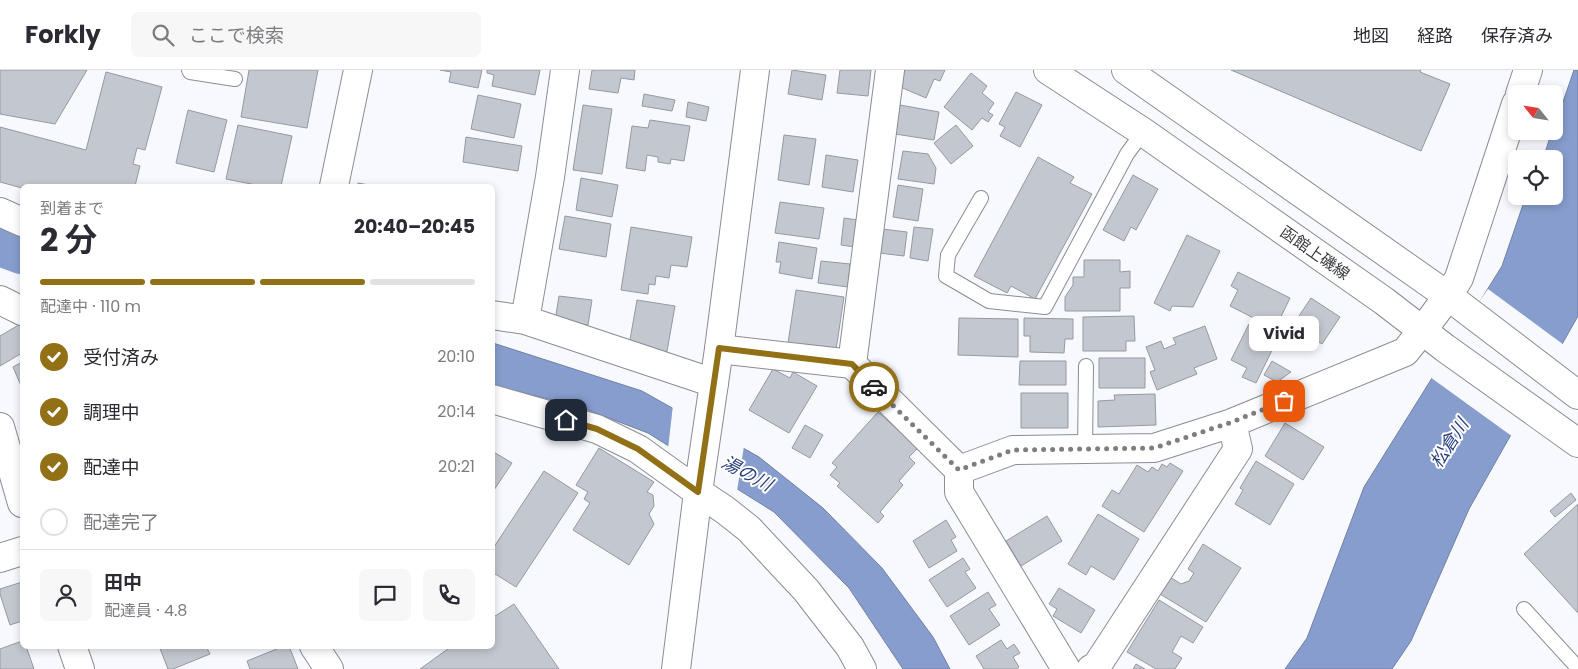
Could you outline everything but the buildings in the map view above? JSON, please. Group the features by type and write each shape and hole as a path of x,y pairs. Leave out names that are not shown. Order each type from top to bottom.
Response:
{"street":[{"path":"334,184 358,70"},
{"path":"525,320 550,177 565,70"},
{"path":"676,669 755,70"},
{"path":"852,364 890,70"},
{"path":"1126,70 1448,296 1578,395"},
{"path":"1523,85 1528,70"},
{"name":"函館上磯線","path":"1058,73 1384,301 1444,348 1574,440"},
{"path":"959,470 1013,450 1154,448 1232,422 1404,352 1422,331 1459,278 1508,128"},
{"path":"0,212 20,221"},
{"path":"0,300 20,310"},
{"path":"495,315 525,320 712,394"},
{"path":"719,348 852,364 959,470 959,492 1066,669"},
{"path":"495,400 597,429 638,449 699,484 725,510 749,529 806,590 850,647 862,669"},
{"path":"1091,669 1096,667 1238,449 1232,422"},
{"path":"0,427 20,497"},
{"path":"0,558 20,552"},
{"path":"73,649 80,669"},
{"path":"316,649 329,669"}],"lane":[{"path":"189,70 190,72 212,73 235,79"},
{"path":"981,198 948,255 946,276 989,301 1045,307 1128,154 1143,132"},
{"path":"1085,449 1086,366"},
{"path":"1524,609 1578,668"}],"water":[{"name":"松倉川","path":"1574,70 1578,70 1578,316 1469,509 1411,641 1392,669 1285,669 1307,638 1364,487 1502,266 1523,205 1563,205 1563,150 1546,150 1549,140 1563,140 1563,102"},
{"path":"495,344 642,391 759,457 823,508 882,568 933,637 950,669 903,669 849,588 774,512 648,433 580,407 495,386"}],"pier":[{"path":"1488,289 1564,345 1513,437 1430,377"},
{"path":"673,405 744,446 737,491 668,449"}],"waterway":[{"name":"湯の川","path":"0,241 20,248"}],"way so far":[{"path":"874,387 959,470 1013,450 1154,448 1232,422 1284,401"}],"place":[{"name":"Vivid","path":"1284,401"}],"route":[{"path":"566,420 597,429 638,449 698,492 719,348 852,364 874,387"}]}
